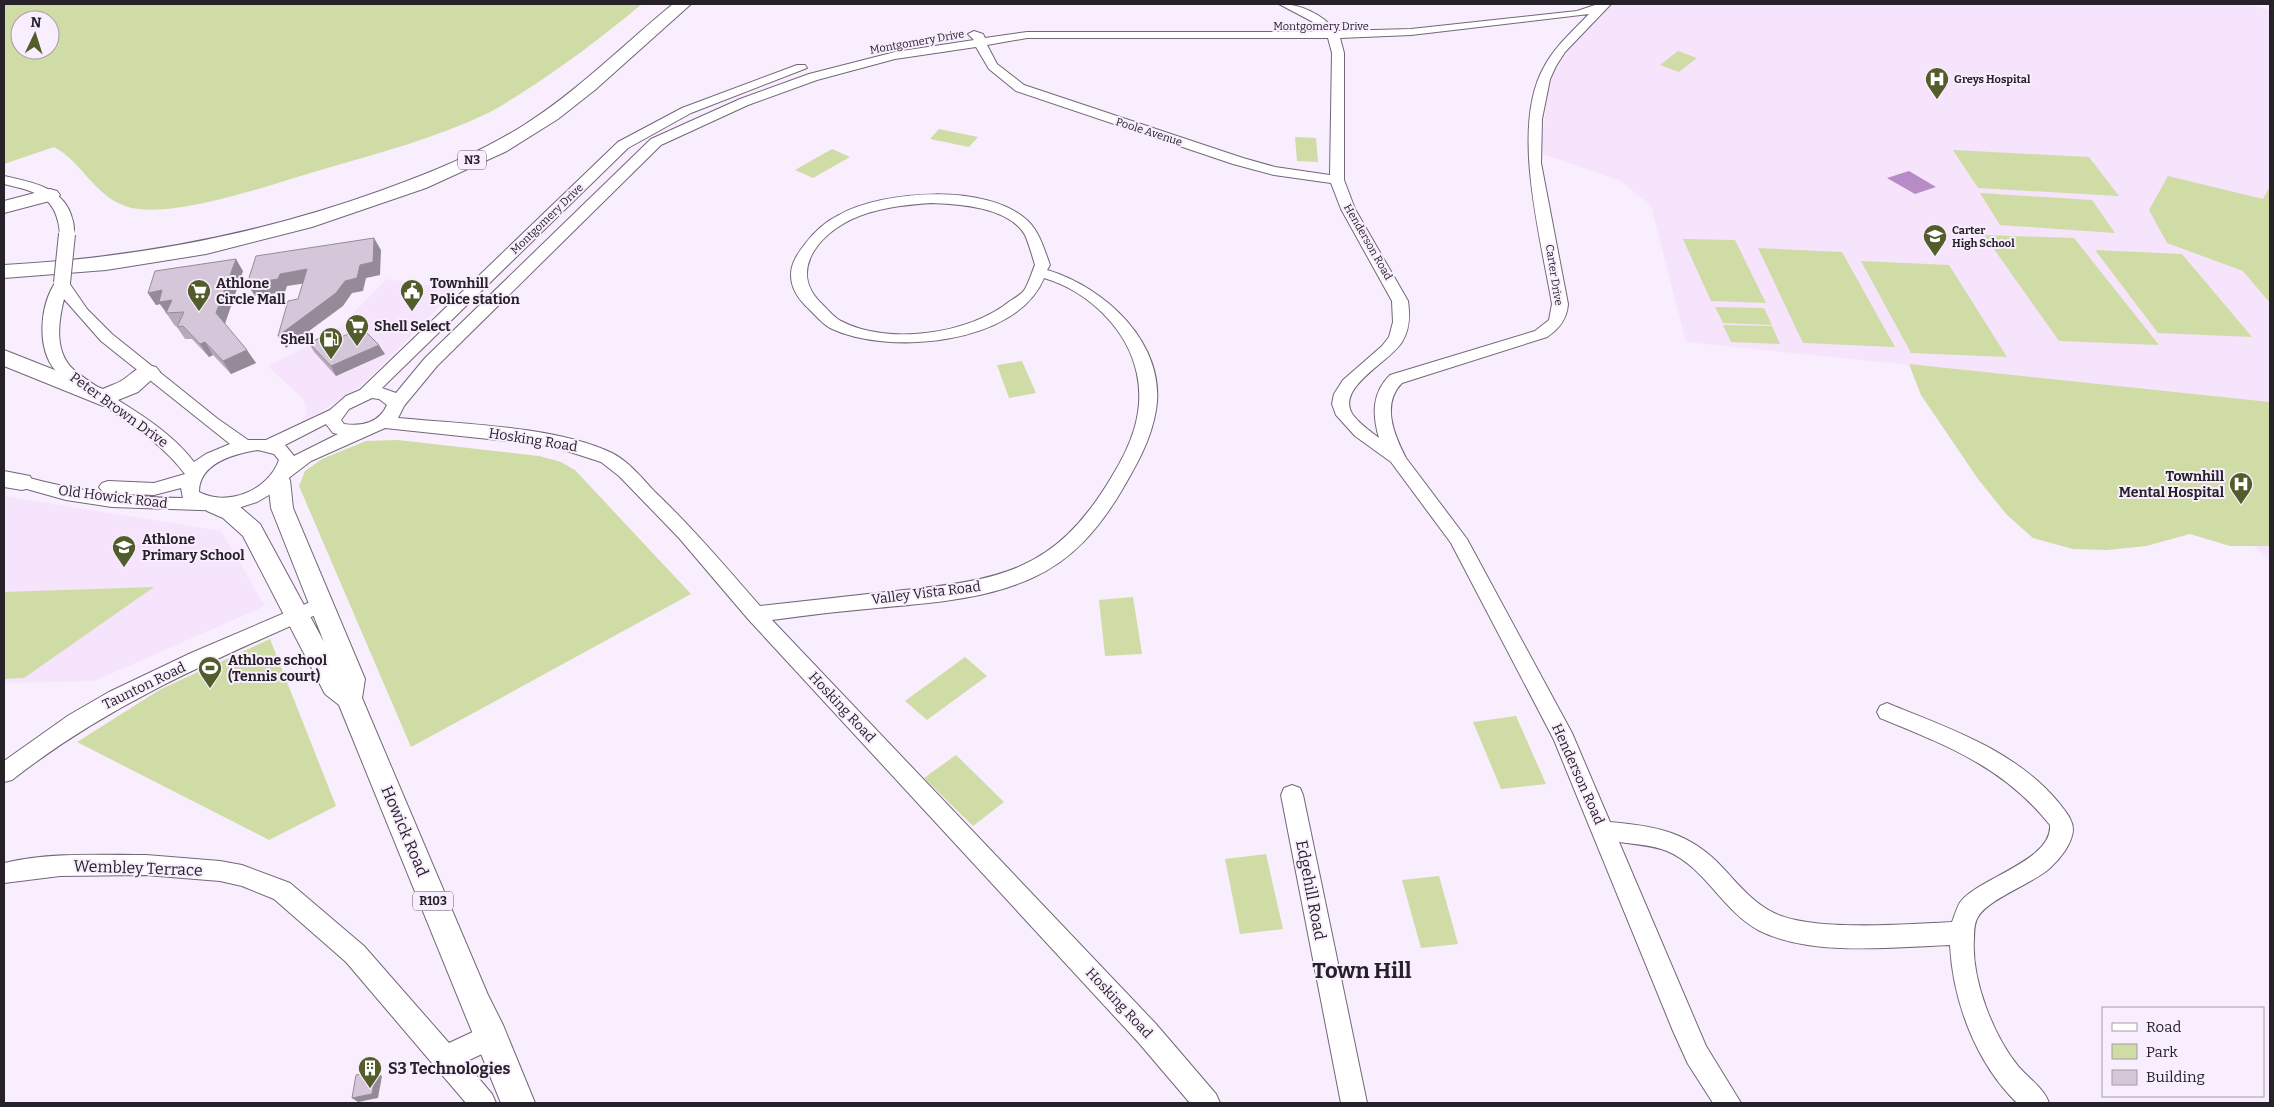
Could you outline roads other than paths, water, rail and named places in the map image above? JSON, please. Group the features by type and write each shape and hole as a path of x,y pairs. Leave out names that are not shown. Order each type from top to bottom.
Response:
{"highway":[{"name":"N3","path":"4,259 88,253 200,234 309,206 404,173 482,138 545,101 662,4"},
{"name":"N3","path":"4,272 110,264 222,244 331,215 417,184 495,149 530,129 580,93 682,4"},
{"path":"4,207 50,195"},
{"path":"4,356 103,398 129,387 148,372"}],"main road":[{"name":"Howick Road","path":"282,476 282,508 352,678 349,698 477,1006 492,1036 518,1103"},
{"name":"Howick Road","path":"210,504 231,512 252,530 334,687 349,698"}],"street":[{"path":"1284,4 1330,30"},
{"name":"Montgomery Drive","path":"1577,15 1588,4"},
{"name":"Montgomery Drive","path":"383,422 431,362 656,142 744,102 813,77 864,63 1031,27 1160,30 1330,30 1444,25 1577,15 1604,5"},
{"name":"Carter Drive","path":"1383,423 1383,399 1387,388 1396,379 1541,334 1553,327 1558,320 1560,304 1534,163 1533,142 1544,79 1561,50 1577,15"},
{"name":"Henderson Road","path":"1330,30 1338,53 1337,180 1348,209 1391,282 1400,301 1402,314 1394,342 1384,354 1364,367 1344,392 1341,407 1350,422 1399,461"},
{"name":"Montgomery Drive","path":"861,52 974,40"},
{"name":"Poole Avenue","path":"974,40 995,70 1007,80 1040,96 1274,171 1337,180"},
{"name":"Montgomery Drive","path":"365,395 623,145 653,128 727,95 814,64"},
{"path":"744,88 752,90 759,96"},
{"path":"727,95 744,102"},
{"name":"Peter Brown Drive","path":"4,180 40,189 50,195 65,210 68,218 62,283 57,293 52,321 52,350 57,361 66,372 148,428 181,458 192,477"},
{"path":"931,199 980,203 1018,220 1039,244 1043,258 1041,273 1031,292 1021,302 983,326 954,334 903,340 877,338 849,331 832,324 812,306 801,290 798,275 799,263 810,246 832,225 852,214 877,206 931,199"},
{"name":"Valley Vista Road","path":"755,614 951,592 993,584 1025,573 1051,560 1076,541 1094,521 1127,468 1143,430 1148,401 1148,378 1144,363 1134,342 1120,320 1098,300 1070,282 1041,273"},
{"path":"62,283 71,300 88,321 210,424 244,445"},
{"path":"443,319 471,324"},
{"path":"270,444 334,414 348,401 365,395 386,395 393,398 396,407 415,424"},
{"path":"334,414 332,420 339,429 357,432"},
{"path":"282,476 305,457 357,432 383,422"},
{"name":"Hosking Road","path":"383,422 526,437 587,450 606,458 625,472 686,533 755,614 1148,1033 1207,1103"},
{"path":"1350,422 1383,423"},
{"name":"Henderson Road","path":"1383,423 1399,461 1458,539 1564,739 1697,1055 1728,1103"},
{"name":"R103","path":"270,444 280,448 287,454 289,462 282,476 269,488 250,498 228,504 210,504 190,494 189,487 192,477 215,456 244,445 270,444"},
{"name":"Old Howick Road","path":"13,480 154,489 192,477"},
{"name":"Old Howick Road","path":"13,480 60,492 139,503 210,504"},
{"name":"Taunton Road","path":"4,773 54,736 112,701 322,604"},
{"path":"1888,712 1983,753 2014,772 2060,821 2062,829 2060,837 2045,860 2033,870 2004,882 1985,895 1968,910 1961,932 1961,957 1970,993 1989,1044 2004,1068 2036,1103"},
{"name":"Edgehill Road","path":"1292,795 1354,1103"},
{"path":"1602,831 1648,836 1679,846 1696,857 1734,900 1770,924 1797,931 1834,934 1886,935 1961,932"},
{"name":"Wembley Terrace","path":"4,873 22,869 60,866 146,865 220,871 242,876 282,891 355,954 483,1103"},
{"path":"444,1059 492,1036"}],"place":[{"name":"Greys Hospital","path":"1937,100"},
{"name":"Carter High School","path":"1935,257"},
{"name":"Athlone Circle Mall","path":"199,312"},
{"name":"Townhill Police station","path":"412,312"},
{"name":"Shell Select","path":"357,347"},
{"name":"Shell","path":"331,360"},
{"name":"Townhill Mental Hospital","path":"2241,505"},
{"name":"Athlone Primary School","path":"124,568"},
{"name":"Athlone school (Tennis court)","path":"210,689"},
{"name":"S3 Technologies","path":"370,1089"}],"district":[{"name":"Town Hill","path":"1362,970"}]}
